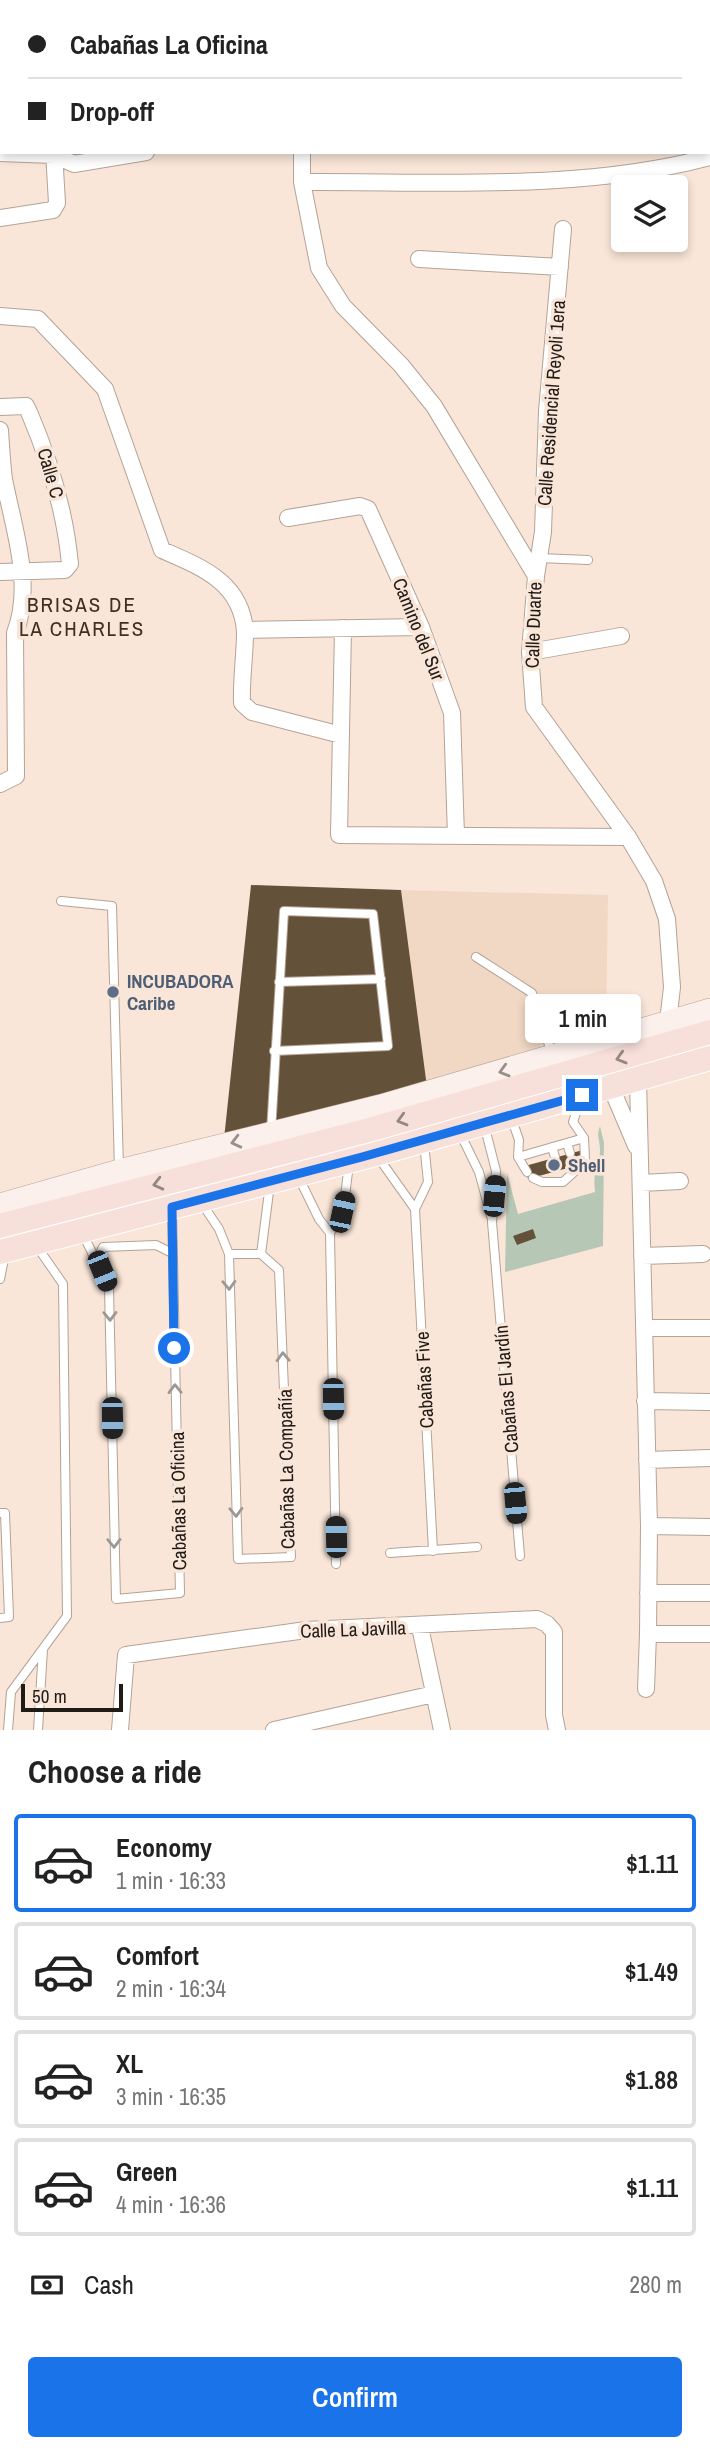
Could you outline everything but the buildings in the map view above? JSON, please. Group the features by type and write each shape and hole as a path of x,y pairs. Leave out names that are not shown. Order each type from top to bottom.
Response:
{"main road":[{"path":"0,1226 119,1183 710,1032"},
{"path":"3,1251 376,1154 710,1058"}],"street":[{"path":"54,154 74,164 134,154"},
{"path":"0,218 53,210 57,203 54,154"},
{"name":"Calle Duarte","path":"302,154 302,182 319,268 343,306 401,365 434,406 536,576 530,652 534,707 628,837 654,881 667,919 672,987 666,1045"},
{"path":"302,182 525,181 608,176 657,171 710,157"},
{"name":"Calle Residencial Reyoli 1era","path":"536,576 543,532 547,411 563,229"},
{"path":"419,259 559,267"},
{"path":"0,316 38,320 105,389 162,550 200,567 233,591 245,630 242,703 251,712 341,736"},
{"name":"Calle C","path":"0,407 26,406 47,454 67,533 68,569 21,571"},
{"path":"0,430 4,477 21,571 20,619 8,633 7,781"},
{"name":"Camino del Sur","path":"288,518 365,506 421,627 452,713 456,836"},
{"path":"0,572 21,571"},
{"path":"245,630 421,627"},
{"path":"343,628 339,835 628,837"},
{"path":"530,652 621,636"},
{"path":"271,1145 668,1020 710,1010"},
{"path":"638,1080 649,1525 646,1689"},
{"path":"611,1087 640,1157"},
{"path":"641,1183 680,1181"},
{"path":"0,1205 119,1183"},
{"path":"642,1256 702,1254"},
{"path":"644,1328 710,1328"},
{"path":"645,1401 710,1402"},
{"path":"647,1460 710,1458"},
{"path":"649,1525 710,1527"},
{"path":"648,1594 710,1593"},
{"name":"Calle La Javilla","path":"120,1730 126,1655 306,1630 421,1627 537,1619 547,1624 554,1632 557,1730"},
{"path":"421,1627 442,1730"},
{"path":"648,1634 710,1634"},
{"path":"274,1730 434,1694"}],"lane":[{"path":"539,558 588,560"},
{"path":"61,901 112,906 119,1183"},
{"path":"271,1145 275,1051 284,911 373,914 388,1046 275,1051"},
{"path":"476,957 532,993 553,1057"},
{"path":"279,982 381,979"},
{"path":"563,1182 584,1162 584,1138 573,1122 582,1095"},
{"path":"510,1115 519,1140 518,1157 530,1175 563,1182"},
{"name":"Cabañas El Jardín","path":"483,1122 496,1171 492,1222 520,1556"},
{"name":"Cabañas El Jardín","path":"458,1130 479,1172 492,1222"},
{"path":"518,1157 584,1138"},
{"name":"Cabañas Five","path":"423,1140 428,1182 415,1209 433,1550"},
{"path":"567,1143 570,1153"},
{"path":"552,1147 555,1157"},
{"path":"538,1152 540,1161"},
{"path":"376,1154 415,1209"},
{"path":"336,1564 330,1233 342,1212 349,1182 349,1161"},
{"path":"559,1171 563,1182"},
{"path":"298,1175 319,1219 330,1233"},
{"path":"229,1254 261,1254 270,1181"},
{"name":"Cabañas La Compañía","path":"199,1200 219,1230 229,1254 238,1559 291,1557 279,1270 261,1254"},
{"name":"Cabañas La Oficina","path":"81,1230 98,1259 109,1288 116,1599 180,1594 172,1207"},
{"path":"8,1730 11,1692 67,1616 63,1284 34,1242"},
{"path":"98,1259 98,1253 103,1247 156,1245 172,1253"},
{"path":"0,1279 3,1251"},
{"path":"0,1513 5,1513 9,1617 0,1618"},
{"path":"390,1553 477,1547"},
{"path":"38,1730 43,1649"}],"shaded area":[{"path":"401,890 608,895 606,1035 427,1087"}],"green space":[{"path":"600,1126 604,1143 603,1246 505,1272 507,1173 518,1214 595,1192 600,1155"}],"place":[{"name":"INCUBADORA Caribe","path":"113,992"},
{"name":"Shell","path":"554,1165"}],"district":[{"name":"BRISAS DE LA CHARLES","path":"82,617"}],"route":[{"path":"174,1348 172,1207 298,1175 582,1095"}]}
